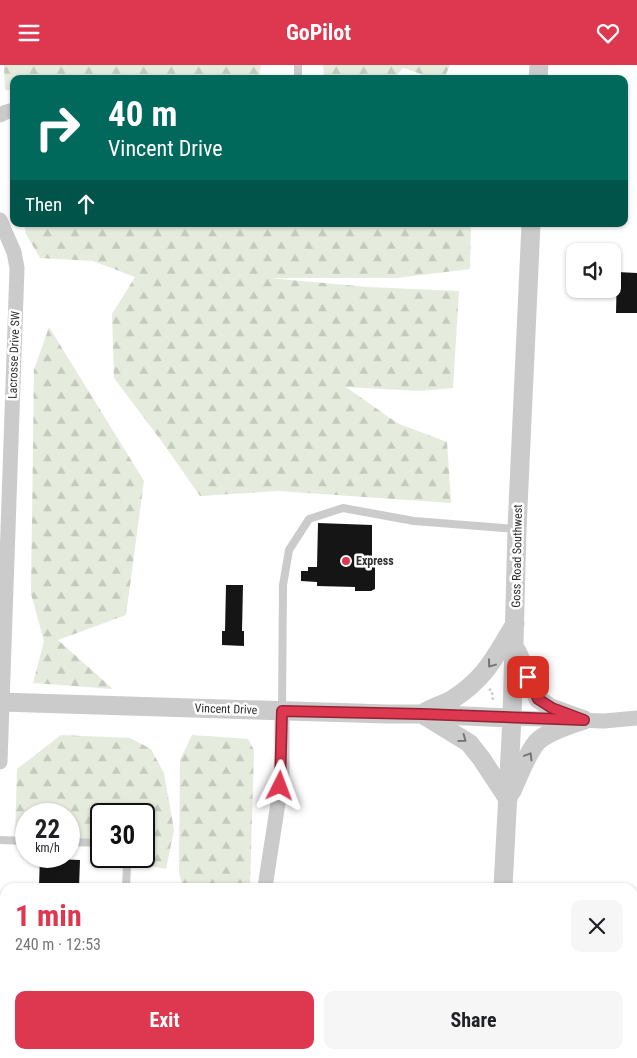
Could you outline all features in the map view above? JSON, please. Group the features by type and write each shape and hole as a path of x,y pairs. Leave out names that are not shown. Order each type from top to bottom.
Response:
{"street":[{"name":"Lacrosse Drive SW","path":"0,220 14,252 17,268 0,762"},
{"name":"Goss Road Southwest","path":"503,883 512,718 517,529 531,227"},
{"path":"422,714 452,699 477,680 494,660 516,622"},
{"path":"515,646 538,699 552,708 584,720"},
{"name":"Vincent Drive","path":"1,702 512,718"},
{"path":"266,883 282,777 282,711"},
{"path":"422,714 469,743 508,799"},
{"path":"512,718 584,720 624,720 637,718"},
{"path":"508,799 538,741 558,729 584,720"}],"lane":[{"path":"282,711 283,585 289,550 309,519 343,508 414,521 517,529"},
{"path":"0,840 15,841"},
{"path":"126,883 127,868"}],"path":[{"path":"483,685 492,691 492,702"}],"green space":[{"path":"4,65 261,65 260,75 10,75 10,90 5,90"},
{"path":"323,65 450,65 446,75 424,75 403,68 397,75 324,75"},
{"path":"25,227 471,227 470,269 397,278 269,278 368,287 459,291 453,388 419,391 346,387 397,423 447,442 451,503 278,491 200,496 114,378 112,314 135,277 93,261 40,258 26,234"},
{"path":"49,327 144,481 126,615 58,640 113,689 33,683 44,641 31,594 34,370"},
{"path":"61,735 130,738 151,749 164,773 174,830 166,869 155,867 155,803 90,803 90,840 80,839 80,803 16,803 17,769"},
{"path":"192,735 248,739 254,750 250,883 182,883 179,873 180,760"}],"building":[{"path":"621,272 637,273 637,313 616,313 616,298 621,298"},
{"name":"Express","path":"318,523 372,525 372,556 375,556 375,589 371,591 355,591 355,587 317,586 317,582 301,581 301,571 308,571 308,567 317,567"},
{"path":"226,585 243,585 242,631 244,631 244,646 222,645 222,631 225,631"},
{"path":"40,868 80,868 79,883 39,883"}],"place":[{"name":"Express","path":"346,561"}],"route":[{"path":"280,786 282,777 282,711 584,720 552,708 538,699 528,677"}]}
